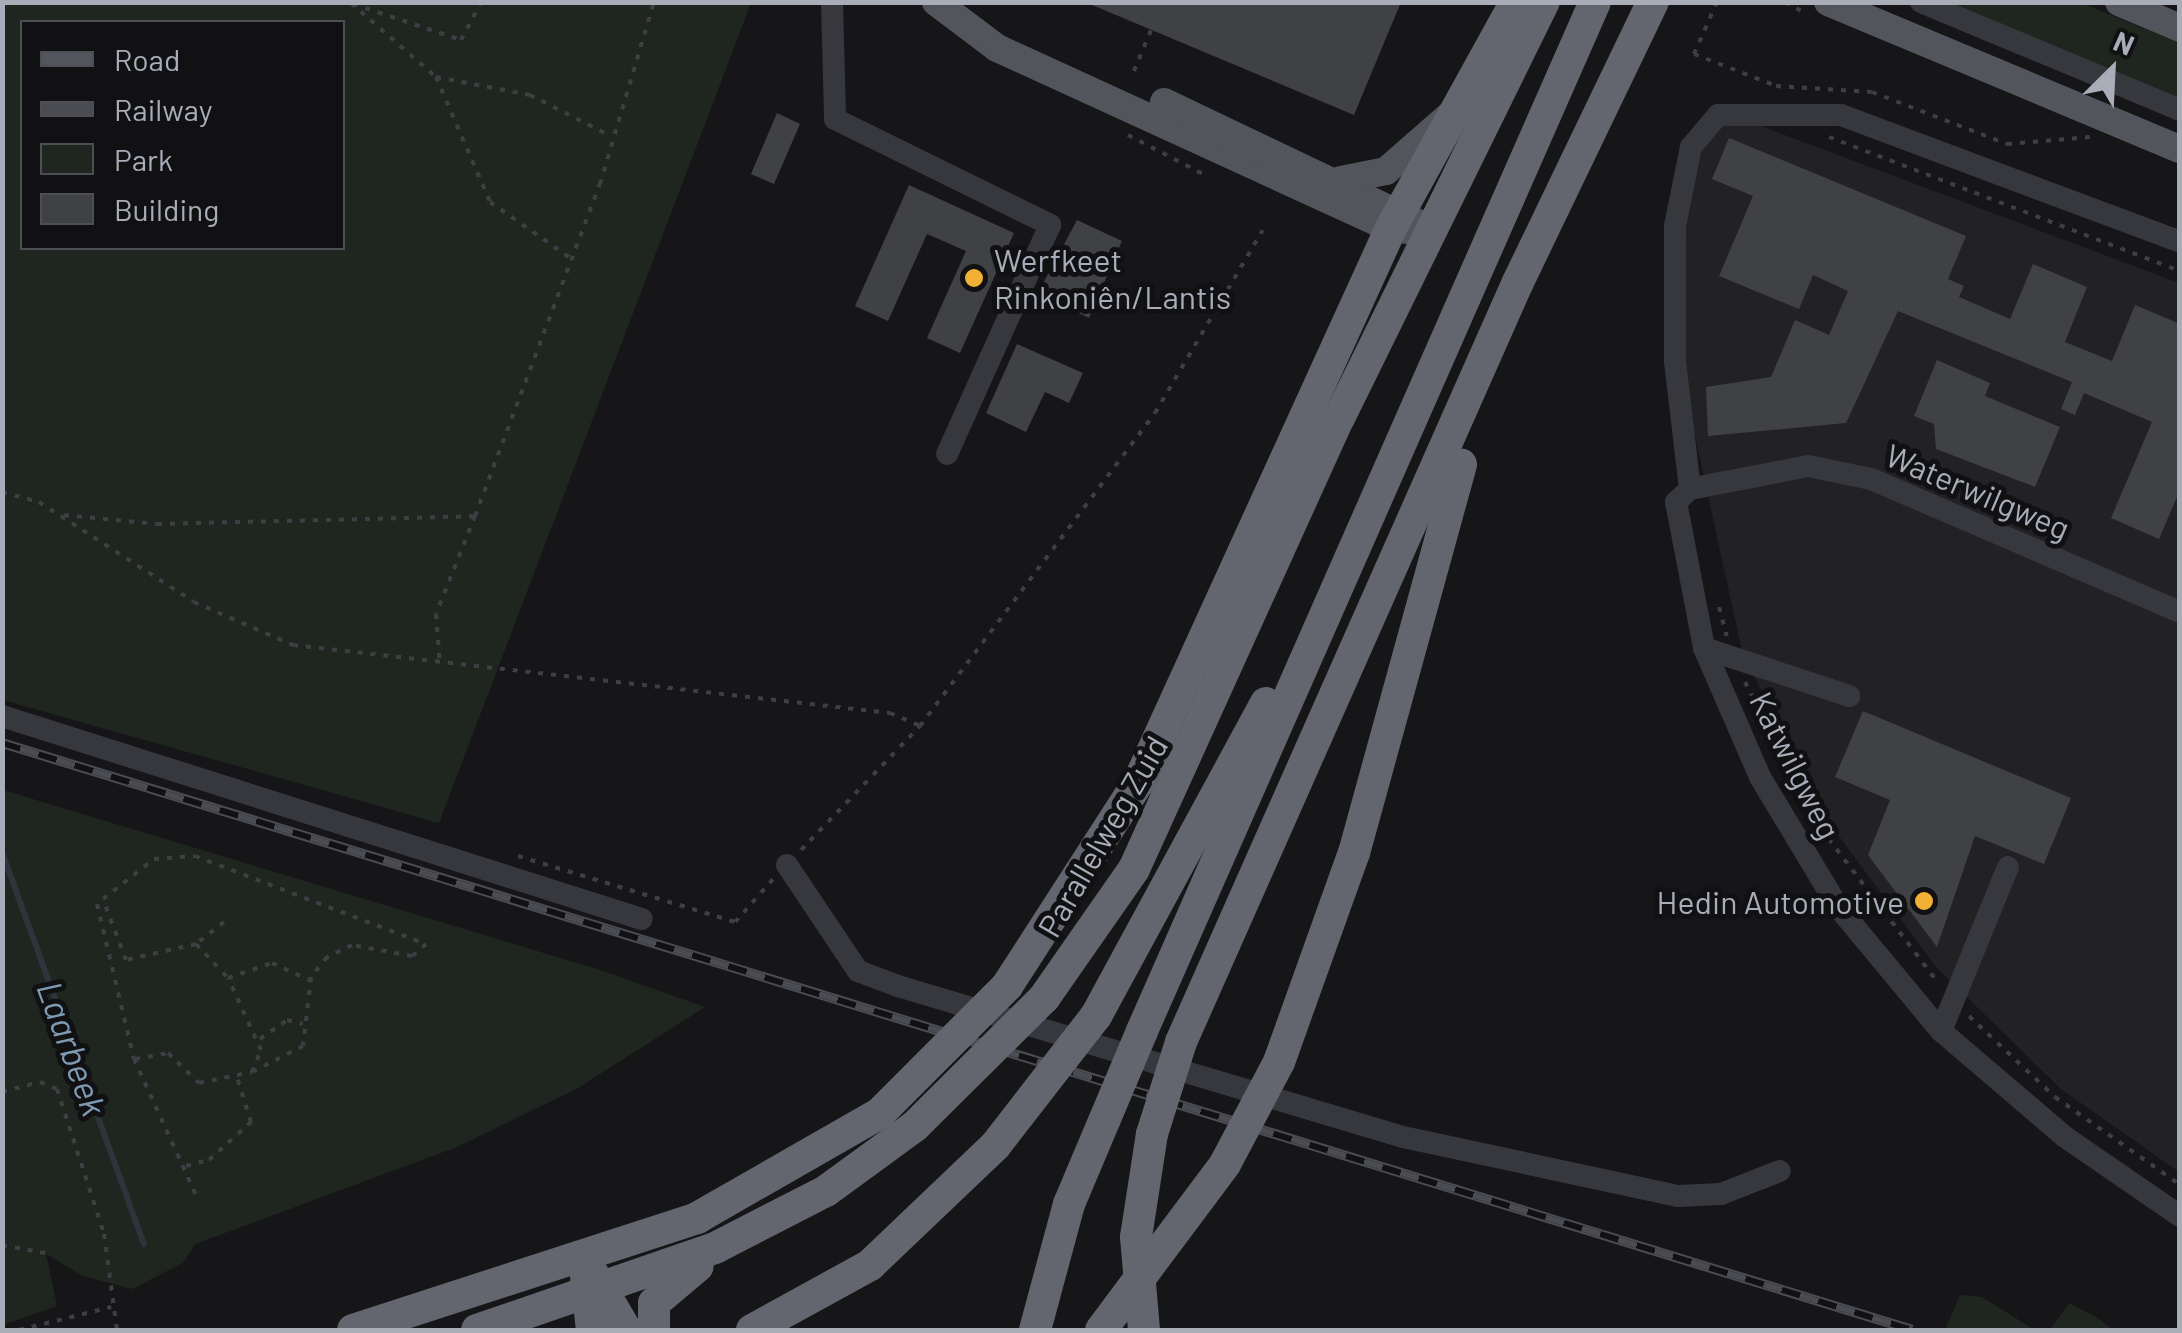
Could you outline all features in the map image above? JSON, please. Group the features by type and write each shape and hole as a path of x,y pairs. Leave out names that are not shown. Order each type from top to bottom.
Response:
{"highway":[{"name":"Parallelweg Zuid","path":"477,1330 592,1281 742,1197 880,1113 1007,986 1138,783 1396,218 1516,2"},
{"name":"Parallelweg Zuid","path":"352,1330 592,1281 715,1248 826,1191 915,1126 1044,998 1134,870 1431,233 1544,2"},
{"path":"1035,1330 1069,1204 1352,545 1595,2"},
{"path":"1144,1330 1136,1236 1152,1134 1182,1042 1478,371 1653,2"},
{"path":"1101,1330 1185,1224 1279,1062 1354,853 1468,446 1478,371"},
{"path":"752,1330 870,1265 994,1146 1096,1016 1352,545"},
{"path":"654,1330 654,1304 715,1248"},
{"path":"592,1281 592,1330"},
{"path":"592,1281 626,1330"},
{"path":"523,1330 573,1330"}],"main road":[{"path":"936,2 997,48 1431,233"},
{"path":"962,2 1034,44 1339,180 1396,218"},
{"path":"1828,2 2180,149"},
{"path":"2118,2 2180,28"},
{"path":"1339,180 1386,172 1458,108"}],"street":[{"path":"832,2 835,120 1050,225 947,454"},
{"path":"1920,2 2180,110"},
{"name":"Katwilgweg","path":"2180,242 1841,114 1718,115 1691,147 1674,265 1687,490 1678,524 1704,648 1794,840 1941,1030 2065,1137 2180,1216"},
{"name":"Waterwilgweg","path":"1687,490 1808,466 1872,479 2180,612"},
{"path":"1704,648 1732,654 1850,696"},
{"path":"2,716 642,919"},
{"path":"787,864 858,971 898,986 1403,1137 1678,1196 1721,1194 1780,1172"},
{"path":"1941,1030 2008,867"}],"path":[{"path":"350,3 461,40 481,2"},
{"path":"440,666 436,614 573,260 654,2"},
{"path":"1716,2 1694,54 1776,86 1792,98"},
{"path":"350,3 436,77 490,202 573,260"},
{"path":"1134,71 1152,30"},
{"path":"436,77 530,95 610,135"},
{"path":"1776,86 1872,92 2008,144 2090,137"},
{"path":"1121,126 1144,148 1203,174"},
{"path":"1830,138 2180,271"},
{"path":"510,853 735,922 920,726 1155,413 1264,230"},
{"path":"2,492 60,515 194,602 294,645 440,666 890,714 920,726"},
{"path":"60,515 157,524 476,516"},
{"path":"1714,588 1732,654 1813,818 1955,1002 2055,1097 2180,1185"},
{"path":"134,1059 168,1052 199,1083 252,1072 303,1046 311,980 327,957 352,944 412,956 426,944 195,856 154,859 103,898 126,960 196,944 224,922"},
{"path":"97,904 134,1059 186,1166 197,1198"},
{"path":"196,944 228,978 235,1009 258,1040"},
{"path":"228,978 272,962 311,980"},
{"path":"252,1072 258,1040 287,1020 303,1024"},
{"path":"186,1166 209,1160 251,1122 236,1077"},
{"path":"2,1092 40,1082 57,1089 104,1234 116,1330"},
{"path":"2,1245 45,1253"},
{"path":"19,1330 111,1307"}],"shaded area":[{"path":"1721,122 1753,123 2179,283 2179,1172 2061,1089 1937,968 1821,812 1742,651 1682,376 1677,268 1693,149"}],"green space":[{"path":"2,3 751,3 439,823 3,700"},
{"path":"1951,3 2082,3 2179,43 2179,98"},
{"path":"3,790 600,970 705,1007 578,1088 457,1147 195,1244 183,1263 132,1289 83,1276 46,1254 57,1306 3,1325"},
{"path":"1960,1295 1982,1297 2035,1330 1945,1330"},
{"path":"2069,1303 2096,1317 2113,1330 2050,1330"}],"building":[{"path":"1085,2 1401,2 1354,115"},
{"path":"777,113 800,124 774,184 751,174"},
{"path":"1729,138 1966,236 1948,279 1964,286 1959,297 2010,319 2033,264 2087,287 2065,342 2112,361 2135,305 2180,324 2180,490 2159,539 2111,518 2152,422 2084,393 2075,415 2061,409 2072,382 1898,311 1846,423 1708,436 1706,387 1771,377 1795,320 1829,335 1848,291 1813,275 1799,309 1719,276 1753,196 1712,179"},
{"name":"Werfkeet Rinkoniên/Lantis","path":"909,185 1014,233 960,353 927,338 966,251 927,234 888,321 855,306"},
{"path":"1077,220 1122,241 1089,318 1038,293"},
{"path":"1017,344 1083,373 1069,403 1045,392 1026,432 986,413"},
{"path":"1937,360 1990,383 1985,396 2060,427 2035,487 1936,449 1934,424 1914,416"},
{"path":"1863,711 2071,798 2044,864 1975,836 1937,947 1868,855 1890,800 1835,777"}],"waterway":[{"name":"Laarbeek","path":"2,852 144,1244"}],"railway":[{"path":"2,743 1912,1330"}],"place":[{"name":"Werfkeet Rinkoniên/Lantis","path":"974,278"},
{"name":"Hedin Automotive","path":"1924,901"}]}
